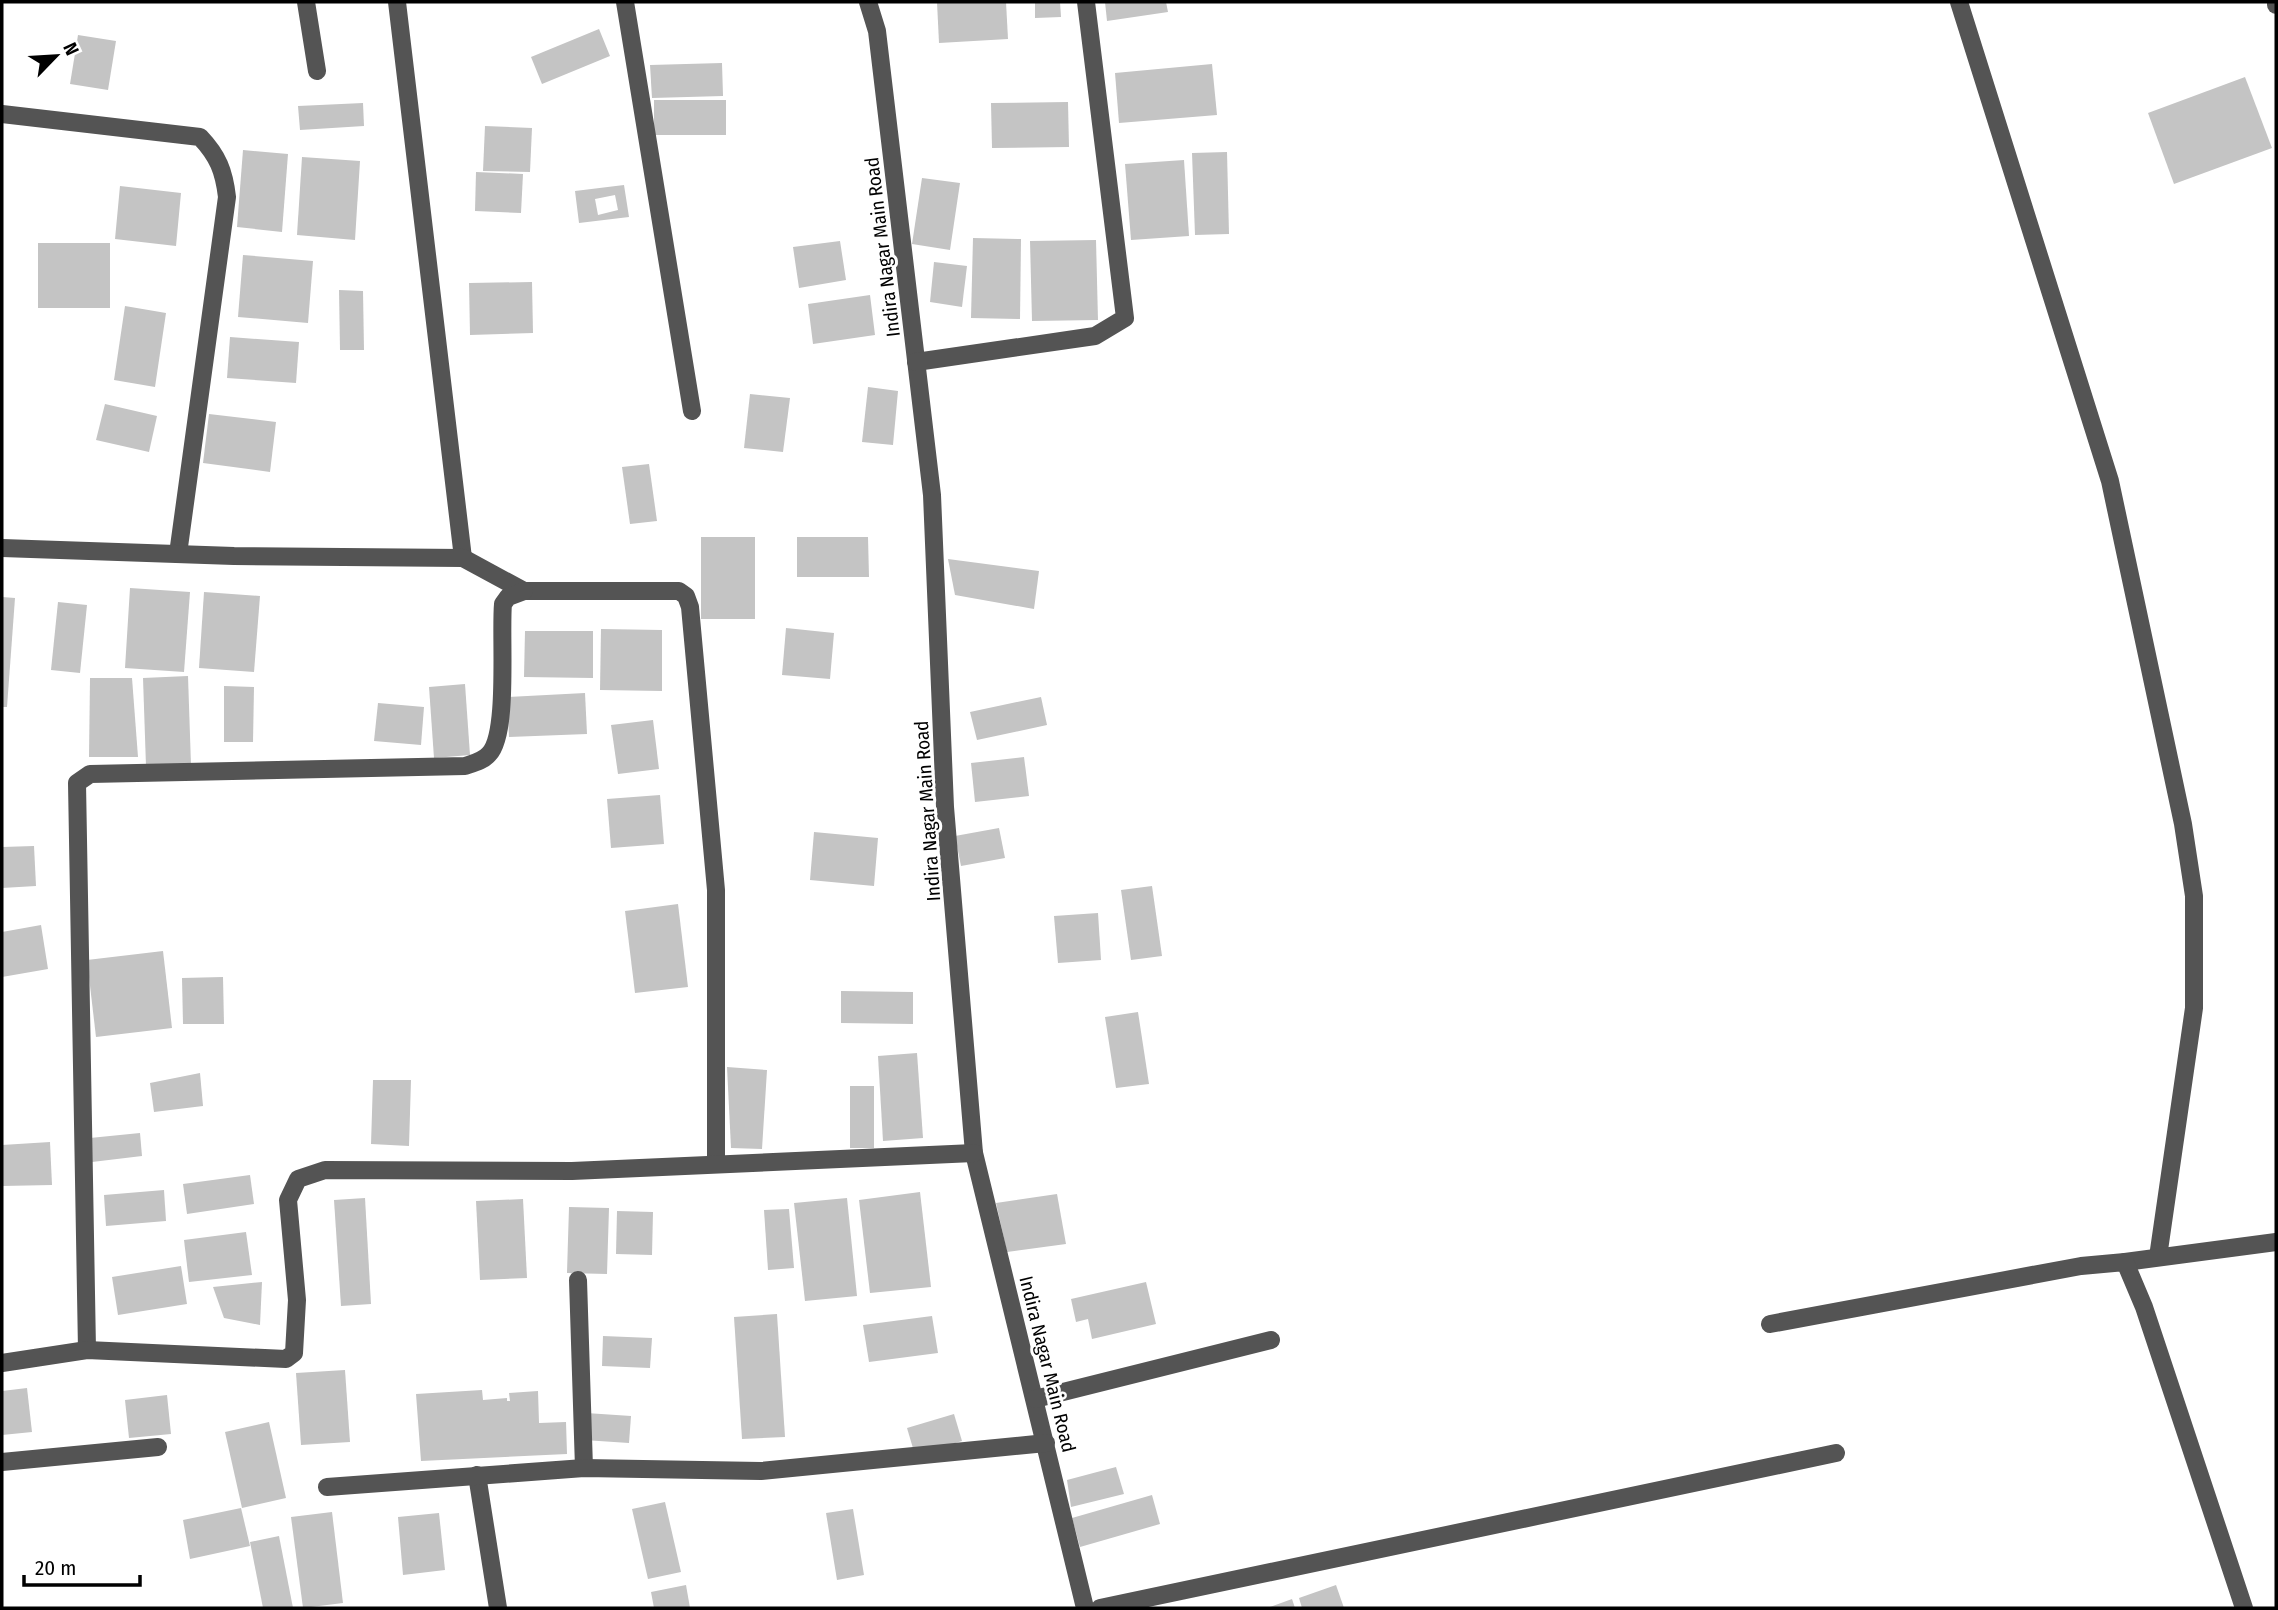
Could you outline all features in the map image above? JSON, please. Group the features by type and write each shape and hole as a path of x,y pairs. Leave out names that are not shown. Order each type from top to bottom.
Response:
{"street":[{"path":"306,2 317,71"},
{"path":"397,2 463,558"},
{"path":"625,2 692,411"},
{"name":"Indira Nagar Main Road","path":"868,2 877,31 932,495 945,807 974,1153 1085,1608"},
{"path":"916,362 1095,336 1125,318 1086,2"},
{"path":"1959,2 2110,481 2189,860 2194,896 2194,1008 2158,1257"},
{"path":"2,114 200,137 216,154 225,175 227,197 178,554"},
{"path":"2,548 178,554 463,558 524,591"},
{"path":"87,1350 77,783 90,774 466,766 477,763 491,753 500,724 503,604 508,597 524,591 679,591 686,596 690,607 716,890 716,1164"},
{"path":"2,1363 87,1350 286,1359 295,1353 297,1300 288,1200 298,1179 325,1170 572,1171 974,1153"},
{"path":"1770,1324 2081,1266 2276,1242"},
{"path":"2125,1262 2144,1307 2244,1608"},
{"path":"579,1280 584,1468"},
{"path":"1035,1399 1271,1340"},
{"path":"327,1486 584,1468 761,1471 1046,1443"},
{"path":"2,1462 158,1447"},
{"path":"1100,1608 1836,1453"},
{"path":"477,1475 498,1608"}],"building":[{"path":"937,2 1006,2 1008,39 939,43"},
{"path":"1035,2 1060,2 1061,17 1035,18"},
{"path":"1105,2 1166,2 1168,12 1107,21"},
{"path":"599,29 610,56 542,84 531,57"},
{"path":"78,35 116,41 108,90 70,84"},
{"path":"722,63 723,96 652,98 650,65"},
{"path":"1212,64 1217,115 1119,123 1115,73"},
{"path":"2245,77 2272,148 2174,184 2148,113"},
{"path":"654,100 726,100 726,135 654,135"},
{"path":"1068,102 1069,147 992,148 991,103"},
{"path":"363,103 364,126 300,130 298,106"},
{"path":"485,126 532,128 530,172 483,171"},
{"path":"243,150 288,154 282,232 237,227"},
{"path":"1227,152 1229,234 1195,235 1192,153"},
{"path":"302,157 360,161 355,240 297,235"},
{"path":"1184,160 1189,236 1131,240 1125,164"},
{"path":"476,172 523,174 521,213 475,211"},
{"path":"922,178 960,183 950,250 912,244"},
{"path":"624,185 629,217 579,223 575,191","holes":["615,195 618,210 598,215 595,199"]},
{"path":"120,186 181,193 176,246 115,239"},
{"path":"973,238 1021,239 1020,319 971,318"},
{"path":"1096,240 1098,320 1032,321 1030,241"},
{"path":"840,241 846,280 799,288 793,247"},
{"path":"38,243 110,243 110,308 38,308"},
{"path":"243,255 313,261 308,323 238,317"},
{"path":"934,262 967,266 962,307 930,302"},
{"path":"532,282 533,333 470,335 469,283"},
{"path":"339,290 363,291 364,350 340,350"},
{"path":"870,295 875,335 813,344 808,304"},
{"path":"125,306 166,313 155,387 114,380"},
{"path":"230,337 299,342 296,383 227,378"},
{"path":"868,387 898,391 893,445 862,442"},
{"path":"750,394 790,398 783,452 744,448"},
{"path":"105,404 157,416 149,452 96,440"},
{"path":"209,414 276,422 270,472 203,463"},
{"path":"649,464 657,521 630,524 622,467"},
{"path":"701,537 755,537 755,619 701,619"},
{"path":"797,537 868,537 869,577 797,577"},
{"path":"948,559 1039,571 1034,609 955,595"},
{"path":"130,588 190,592 184,672 125,668"},
{"path":"204,592 260,596 254,672 199,668"},
{"path":"2,597 15,598 7,707 2,707"},
{"path":"58,602 87,605 80,673 51,670"},
{"path":"786,628 834,633 830,679 782,675"},
{"path":"601,629 662,630 662,691 600,690"},
{"path":"525,631 593,631 593,678 524,677"},
{"path":"188,676 191,765 146,766 143,678"},
{"path":"90,678 132,678 138,757 89,757"},
{"path":"465,684 470,755 434,758 429,687"},
{"path":"224,686 254,687 253,742 224,742"},
{"path":"585,693 587,734 509,737 507,697"},
{"path":"1041,697 1047,725 977,740 970,712"},
{"path":"378,703 424,707 421,745 374,741"},
{"path":"653,720 659,769 618,774 611,725"},
{"path":"1024,757 1029,796 975,802 971,763"},
{"path":"660,795 664,844 611,848 607,799"},
{"path":"999,828 1005,858 961,866 955,836"},
{"path":"814,832 878,838 874,886 810,880"},
{"path":"34,846 36,886 2,888 2,847"},
{"path":"1152,886 1162,956 1131,960 1121,890"},
{"path":"678,904 688,987 635,993 625,911"},
{"path":"1098,913 1101,960 1058,963 1054,916"},
{"path":"41,925 48,969 2,977 2,932"},
{"path":"163,951 172,1028 96,1037 87,960"},
{"path":"223,977 224,1024 183,1024 182,978"},
{"path":"841,991 913,992 913,1024 841,1023"},
{"path":"1138,1012 1149,1084 1116,1088 1105,1017"},
{"path":"917,1053 923,1138 883,1141 878,1056"},
{"path":"727,1067 767,1070 762,1149 731,1148"},
{"path":"200,1073 203,1106 154,1112 150,1083"},
{"path":"373,1080 411,1080 409,1146 371,1144"},
{"path":"850,1086 874,1086 874,1148 850,1148"},
{"path":"140,1133 142,1156 92,1162 90,1138"},
{"path":"50,1142 52,1185 2,1186 2,1145"},
{"path":"250,1175 254,1204 187,1214 183,1184"},
{"path":"164,1190 166,1221 106,1226 104,1195"},
{"path":"920,1192 931,1287 870,1293 859,1200"},
{"path":"1057,1194 1066,1244 1007,1252 996,1203"},
{"path":"365,1198 371,1304 341,1306 334,1200"},
{"path":"847,1198 857,1296 805,1301 794,1203"},
{"path":"523,1199 527,1278 480,1280 476,1201"},
{"path":"569,1207 609,1208 607,1274 567,1273"},
{"path":"789,1209 794,1268 768,1270 764,1210"},
{"path":"617,1211 653,1212 652,1255 616,1254"},
{"path":"246,1232 252,1275 189,1282 184,1240"},
{"path":"181,1266 187,1304 118,1315 112,1277"},
{"path":"262,1282 260,1325 224,1318 213,1287"},
{"path":"1146,1282 1156,1324 1092,1339 1088,1319 1076,1322 1071,1299"},
{"path":"777,1314 785,1437 742,1439 734,1317"},
{"path":"932,1316 938,1353 869,1362 863,1325"},
{"path":"603,1336 652,1338 650,1368 602,1366"},
{"path":"345,1370 350,1442 301,1445 296,1373"},
{"path":"27,1388 32,1432 2,1435 2,1391"},
{"path":"482,1390 483,1400 507,1398 507,1401 510,1401 509,1393 538,1391 539,1423 566,1422 567,1454 421,1461 416,1394"},
{"path":"167,1395 171,1434 129,1438 125,1400"},
{"path":"586,1413 631,1416 629,1443 584,1440"},
{"path":"954,1414 962,1441 915,1455 907,1428"},
{"path":"269,1422 286,1498 242,1508 225,1432"},
{"path":"1116,1467 1124,1494 1071,1507 1067,1480"},
{"path":"1152,1495 1160,1524 1080,1547 1072,1518"},
{"path":"665,1502 681,1572 648,1579 632,1509"},
{"path":"241,1508 250,1546 190,1559 183,1520"},
{"path":"853,1509 864,1575 837,1580 826,1513"},
{"path":"332,1512 343,1603 303,1608 291,1517"},
{"path":"439,1513 445,1570 403,1575 398,1517"},
{"path":"279,1536 293,1608 263,1608 250,1542"},
{"path":"686,1585 690,1608 654,1608 651,1592"},
{"path":"1336,1585 1344,1608 1302,1608 1299,1598"},
{"path":"1292,1599 1295,1608 1267,1608"}]}
